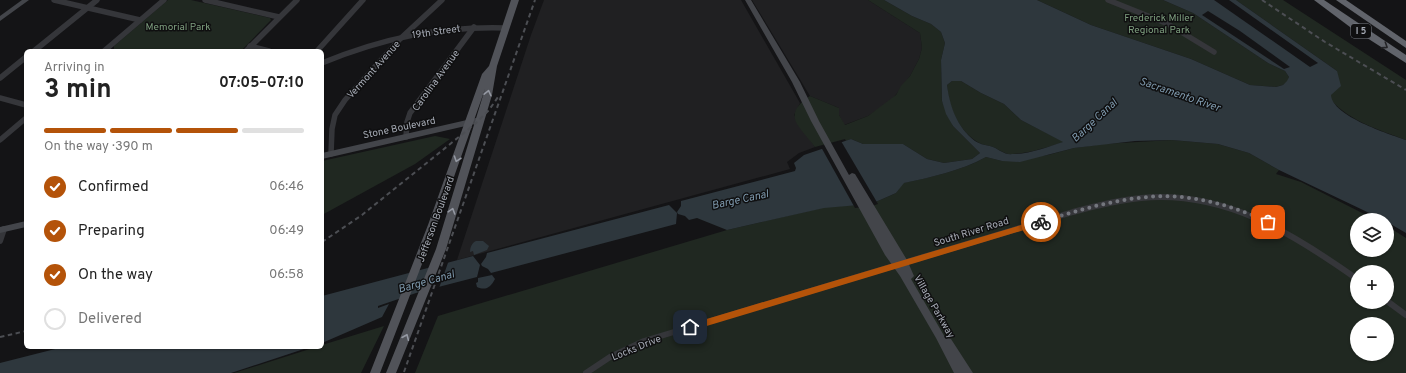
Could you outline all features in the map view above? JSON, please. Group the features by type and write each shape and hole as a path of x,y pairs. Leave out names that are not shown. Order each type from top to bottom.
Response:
{"highway":[{"name":"I 5","path":"1318,0 1406,60"},
{"name":"I 5","path":"1340,0 1406,45"},
{"path":"1350,0 1406,37"}],"main road":[{"name":"Jefferson Boulevard","path":"391,373 441,249 488,94 493,66 515,0"},
{"name":"Jefferson Boulevard","path":"375,373 402,308 486,74 493,66"}],"street":[{"path":"0,19 26,0"},
{"path":"54,0 140,20"},
{"path":"36,49 97,0"},
{"path":"107,49 164,0"},
{"path":"205,0 279,17"},
{"path":"225,5 230,0"},
{"path":"248,49 297,0"},
{"path":"319,49 363,0"},
{"name":"Vermont Avenue","path":"331,154 332,129 335,115 348,97 400,39 442,0"},
{"name":"Village Parkway","path":"748,0 900,264 959,373"},
{"path":"1108,0 1168,24 1214,52"},
{"name":"19th Street","path":"324,62 367,46 405,35 443,29 474,27 506,28"},
{"name":"Carolina Avenue","path":"406,137 407,122 410,113 474,27"},
{"path":"250,46 261,49"},
{"path":"0,78 24,59"},
{"path":"0,98 24,104"},
{"path":"0,140 24,120"},
{"name":"Stone Boulevard","path":"324,156 480,120"},
{"name":"South River Road","path":"900,264 1073,212 1135,198 1158,196 1186,198 1216,204 1257,217 1300,239 1350,274"},
{"path":"0,242 2,229 24,224"},
{"name":"Village Parkway","path":"900,264 907,272 968,373"},
{"name":"Locks Drive","path":"586,373 610,357 644,341 900,264"},
{"path":"1394,306 1406,315"}],"shaded area":[{"path":"544,0 741,0 800,103 794,115 815,147 799,153 787,162 790,169 457,260 531,35"},
{"path":"752,0 868,0 920,33 922,48 919,59 910,76 891,101 868,116 844,125 839,115 839,108 810,96"}],"green space":[{"name":"Memorial Park","path":"168,0 191,0 270,18 271,20 243,49 114,49 114,46"},
{"path":"868,0 884,0 912,16 931,24 941,32 945,43 941,60 942,101 953,126 980,153 972,159 944,163 927,159 903,144 863,144 851,139 846,141 845,139 815,147 799,127 796,122 796,110 801,103 810,96 839,108 839,115 845,125 868,116 896,95 901,86 910,76 919,59 922,48 920,33"},
{"name":"Frederick Miller Regional Park","path":"1037,0 1163,0 1193,13 1268,63 1285,71 1289,77 1288,81 1283,85 1276,87 1250,85 1191,59 1091,25"},
{"path":"1236,0 1283,0 1406,80 1406,140 1357,120 1339,108 1331,100 1337,71"},
{"path":"952,81 961,81 1004,104 1021,120 1064,142 1033,151 1010,154 978,142 969,136 964,130 952,109 947,85"},
{"path":"435,136 450,139 415,164 324,214 324,161"},
{"path":"1172,140 1218,144 1249,153 1279,170 1276,174 1301,182 1362,213 1350,213 1350,257 1394,257 1394,230 1406,238 1406,373 415,373 438,316 727,230 826,207 871,204 896,193 903,183 956,170 986,157 1002,161 1048,155 1074,148 1103,144"},
{"path":"384,326 361,373 234,373 310,349 324,349 324,344"}],"water":[{"path":"884,0 1037,0 1091,25 1191,59 1250,85 1276,87 1283,85 1289,77 1285,71 1268,63 1193,13 1163,0 1236,0 1337,71 1341,86 1331,95 1334,103 1341,110 1351,117 1375,129 1406,140 1406,233 1394,226 1394,213 1369,213 1279,170 1249,153 1218,144 1172,140 1135,141 1074,148 1020,162 1002,161 986,157 956,170 904,183 896,193 871,204 824,208 727,230 697,218 689,220 685,216 678,214 677,212 681,206 681,201 795,171 796,168 794,163 804,155 851,139 863,144 903,144 927,159 944,163 972,159 980,153 953,126 946,114 942,101 941,60 945,43 941,32 931,24 912,16","holes":["952,81 961,81 1004,104 1021,120 1063,142 1032,152 1010,154 975,141 963,129 955,116 947,85"]},
{"path":"669,205 677,213 676,224 491,273 481,264 487,253"},
{"path":"476,241 483,241 489,246 487,250 474,255 473,251 470,252 470,248"},
{"name":"Barge Canal","path":"473,256 480,265 477,277 419,292 378,306 378,308 389,304 382,317 324,342 324,295"},
{"path":"492,275 495,279 488,288 483,289 477,287 476,283 478,282 478,278"},
{"path":"55,349 304,349 231,373 0,373 0,363"}],"pier":[{"path":"1214,0 1229,0 1318,63 1310,67"},
{"path":"1208,11 1240,31 1290,67 1284,69 1202,15"},
{"path":"841,141 878,204 855,208 821,147"},
{"path":"449,260 439,288 420,293 430,265"}],"railway":[{"path":"404,372 535,0"},
{"path":"1262,0 1325,42 1406,90"},
{"path":"324,241 362,215 475,124 489,110 498,97"},
{"path":"0,337 24,331"}],"way so far":[{"path":"1041,222 1073,212 1135,198 1158,196 1186,198 1222,205 1243,211 1268,222"}],"route":[{"path":"690,327 1041,222"}],"water label":[{"name":"Sacramento River","path":"1180,94"}]}
